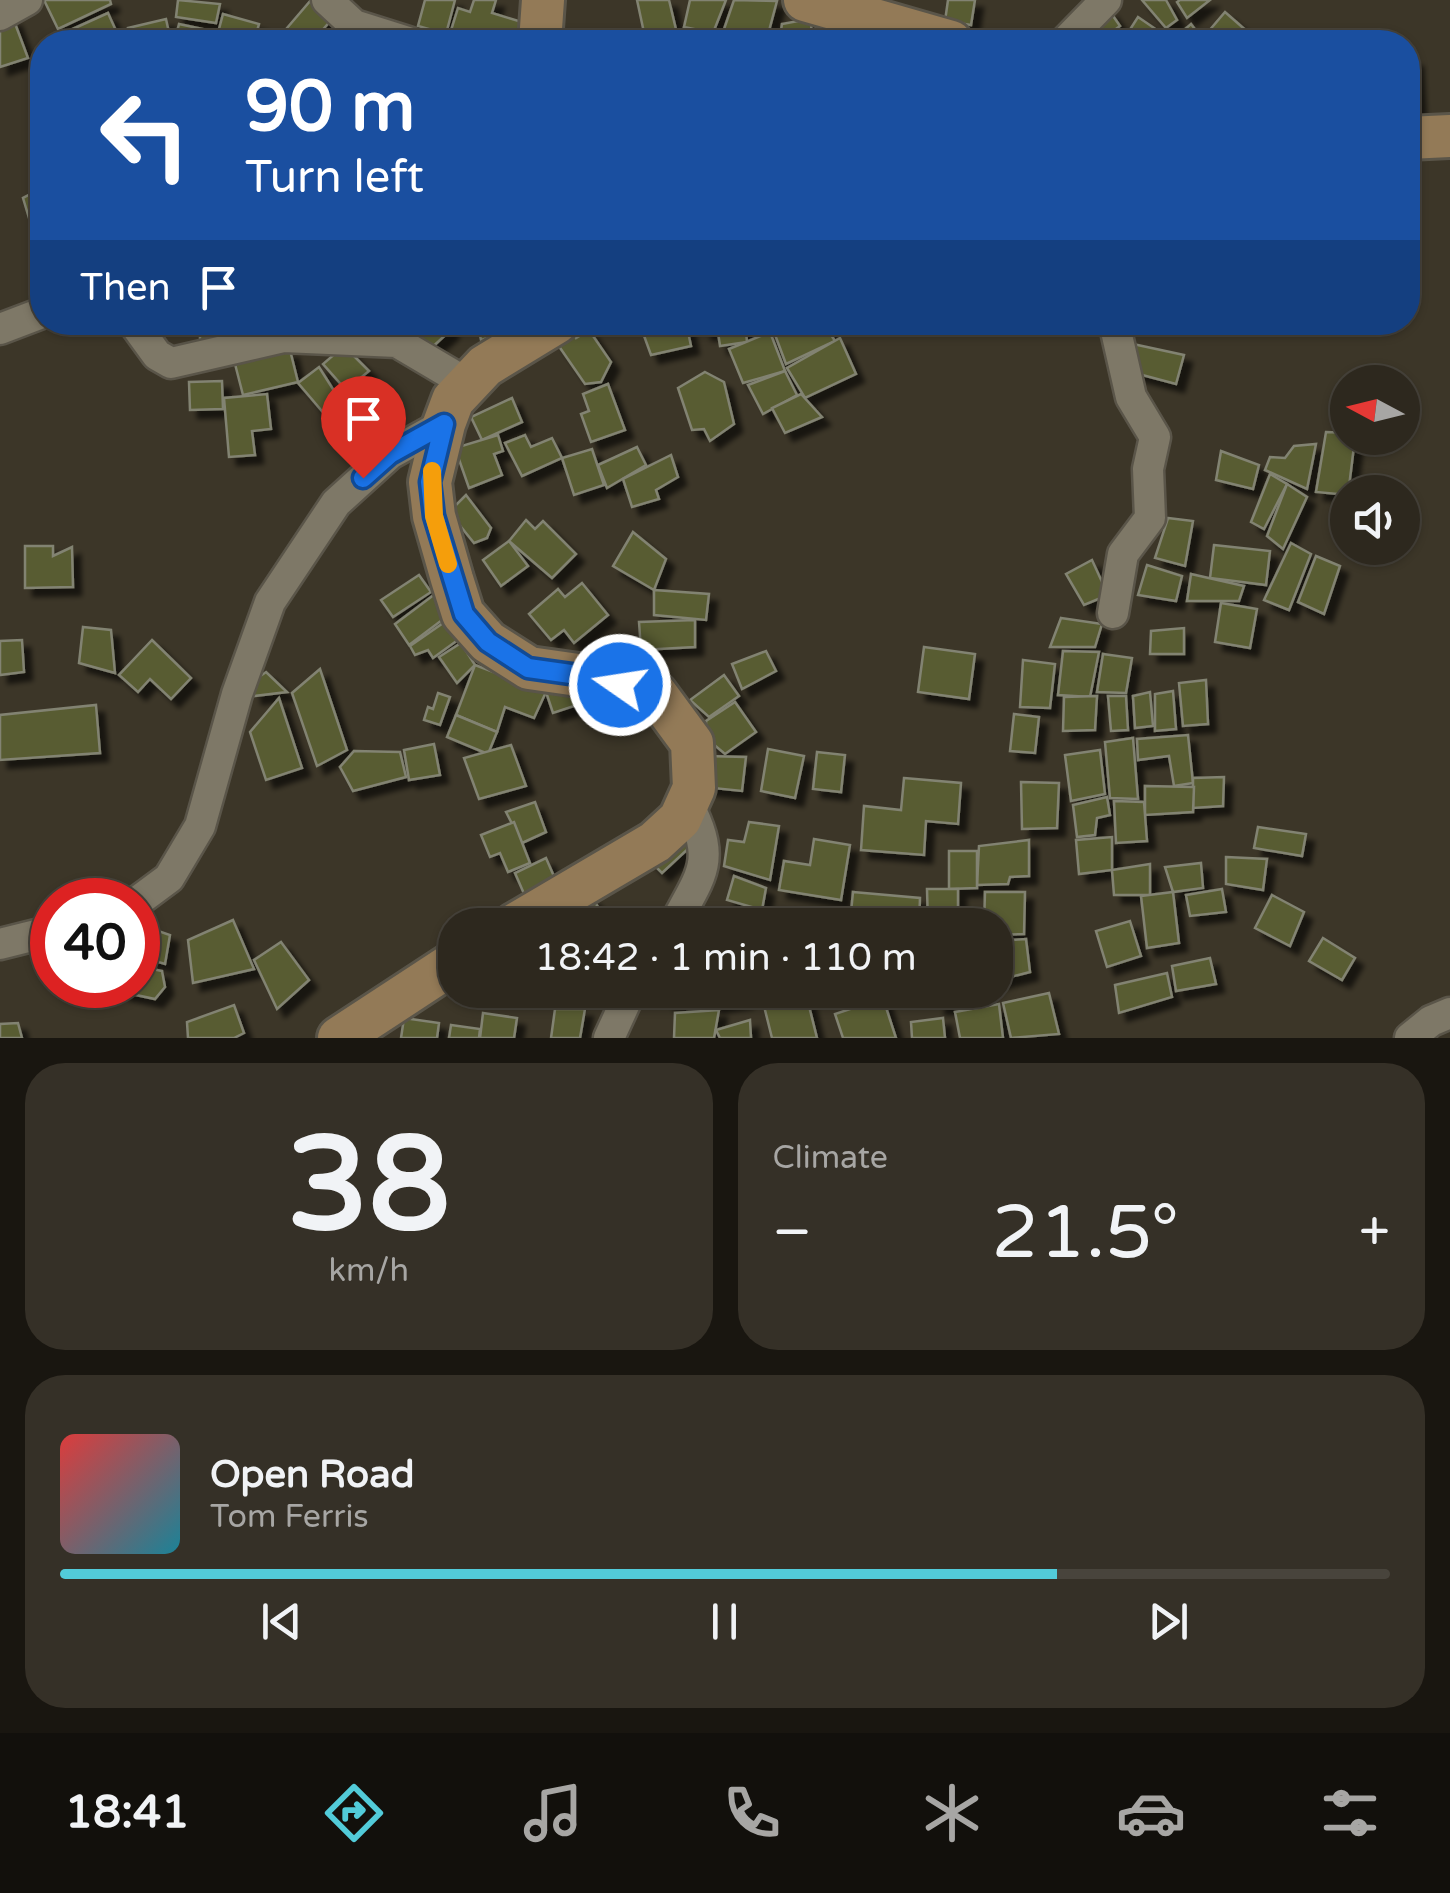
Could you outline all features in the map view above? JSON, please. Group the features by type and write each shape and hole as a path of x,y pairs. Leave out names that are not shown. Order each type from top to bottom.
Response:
{"street":[{"path":"0,15 27,0"},
{"path":"327,0 354,26 368,30"},
{"path":"541,30 543,0"},
{"path":"805,0 910,30"},
{"path":"1077,30 1106,0"},
{"path":"1420,137 1450,136"},
{"path":"0,328 30,317"},
{"path":"142,335 156,355 171,363 284,337 397,342 468,384"},
{"path":"536,335 486,366 454,400 444,424 430,482 438,532 464,614 488,642 528,668 585,676 656,694 692,743 694,788 680,819 656,842 543,908"},
{"path":"1113,613 1123,554 1150,518 1148,469 1155,444 1155,437 1132,396 1117,335"},
{"path":"160,885 170,878 200,826 237,694 270,602 336,503 390,454 444,424"},
{"path":"682,908 704,862 702,832 687,802"},
{"path":"0,944 30,936"},
{"path":"339,1038 438,973"},
{"path":"609,1038 623,1008"},
{"path":"1410,1038 1431,1021 1450,1013"}],"building":[{"path":"44,0 110,0 111,4 58,29"},
{"path":"178,0 220,4 216,23 176,17"},
{"path":"311,0 333,18 322,30 285,30"},
{"path":"425,0 455,0 447,30 418,26"},
{"path":"474,0 496,0 492,13 522,22 519,30 451,30 458,8 470,12"},
{"path":"637,0 669,0 676,30 643,30"},
{"path":"690,0 726,0 714,30 684,27"},
{"path":"734,0 777,1 769,30 724,30"},
{"path":"948,0 975,0 971,25 945,21"},
{"path":"1142,0 1166,0 1177,20 1166,28"},
{"path":"1210,0 1187,18 1177,2"},
{"path":"1109,10 1120,26 1114,30 1093,30"},
{"path":"1225,12 1246,30 1210,30"},
{"path":"108,13 116,30 70,30"},
{"path":"223,14 259,24 257,30 219,29"},
{"path":"1138,17 1157,30 1130,30"},
{"path":"13,18 28,58 0,67 0,23"},
{"path":"166,19 168,30 128,30"},
{"path":"817,21 845,24 844,30 816,30"},
{"path":"812,23 811,30 781,30 782,24"},
{"path":"179,24 207,30 178,30"},
{"path":"30,194 30,221 23,198"},
{"path":"200,335 231,335 231,346 200,346"},
{"path":"417,335 446,335 428,351"},
{"path":"566,335 592,335 611,362 601,382 585,384 556,342"},
{"path":"644,335 689,335 691,346 651,355"},
{"path":"718,335 746,335 747,342 720,346"},
{"path":"771,335 785,371 743,383 729,349"},
{"path":"775,335 831,335 835,341 786,364"},
{"path":"840,338 856,374 805,398 787,368"},
{"path":"1133,344 1184,355 1176,384 1131,372"},
{"path":"344,346 369,371 346,390 323,364"},
{"path":"290,350 298,382 243,395 235,364"},
{"path":"319,367 343,405 327,417 298,383"},
{"path":"785,371 797,395 763,414 748,385"},
{"path":"705,372 724,382 734,424 710,441 704,429 692,430 678,388"},
{"path":"222,381 223,409 190,410 189,382"},
{"path":"608,384 625,430 591,442 581,414 589,411 583,394"},
{"path":"267,394 271,429 252,431 255,455 229,457 224,398"},
{"path":"801,394 822,417 785,433 772,408"},
{"path":"512,398 522,422 482,440 471,417"},
{"path":"1326,432 1330,432 1330,455 1353,455 1350,475 1330,475 1330,493 1316,492"},
{"path":"498,435 503,451 494,454 502,475 469,488 455,448"},
{"path":"525,435 531,447 552,438 562,458 522,476 505,443"},
{"path":"1316,444 1307,489 1265,470 1270,457 1285,458 1294,446"},
{"path":"637,447 646,465 607,488 598,465"},
{"path":"592,449 604,485 574,495 562,458"},
{"path":"1221,451 1259,465 1253,489 1216,480"},
{"path":"671,455 678,477 656,490 659,499 632,507 623,479"},
{"path":"1270,474 1287,484 1264,529 1251,522"},
{"path":"1287,484 1307,497 1283,549 1267,536"},
{"path":"466,495 491,528 487,538 474,543 449,512"},
{"path":"1168,518 1193,521 1185,566 1155,558"},
{"path":"526,520 535,529 543,521 576,554 552,578 509,541"},
{"path":"633,532 666,559 654,590 613,566"},
{"path":"509,541 528,566 501,586 483,560"},
{"path":"1291,543 1311,554 1289,610 1264,600"},
{"path":"1214,545 1270,551 1266,585 1210,578"},
{"path":"25,546 53,546 53,556 72,547 73,587 25,588"},
{"path":"1316,556 1340,566 1324,614 1298,602"},
{"path":"1092,560 1108,595 1084,605 1066,574"},
{"path":"1147,565 1182,576 1176,601 1138,595"},
{"path":"1191,574 1244,586 1239,601 1187,601"},
{"path":"419,575 431,592 393,617 381,600"},
{"path":"582,583 608,615 574,643 564,630 551,640 529,614 558,589 565,597"},
{"path":"654,590 709,594 706,620 654,615"},
{"path":"435,594 450,614 409,645 395,624"},
{"path":"1221,603 1257,609 1250,648 1215,642"},
{"path":"1061,618 1102,624 1095,647 1050,647"},
{"path":"449,619 462,637 433,658 428,650 415,655 410,646"},
{"path":"695,620 695,647 641,650 639,622"},
{"path":"83,627 111,630 115,673 79,663"},
{"path":"1184,628 1184,654 1150,654 1151,631"},
{"path":"22,640 24,672 0,675 0,641"},
{"path":"152,640 191,678 171,699 150,679 138,692 119,675"},
{"path":"461,643 475,665 457,683 439,657"},
{"path":"924,647 975,654 969,699 918,692"},
{"path":"766,651 776,671 742,689 732,664"},
{"path":"1063,651 1099,652 1090,697 1058,695"},
{"path":"1103,654 1132,658 1126,693 1097,692"},
{"path":"1023,660 1055,664 1050,708 1020,707"},
{"path":"475,665 546,692 534,718 505,707 497,732 456,715"},
{"path":"320,669 347,750 317,766 292,693"},
{"path":"266,672 287,692 254,696 252,682"},
{"path":"724,675 739,696 709,717 690,700"},
{"path":"1206,680 1208,724 1183,726 1179,683"},
{"path":"573,683 580,704 553,713 546,692"},
{"path":"1173,691 1176,729 1155,731 1155,694"},
{"path":"1150,692 1153,726 1135,728 1133,696"},
{"path":"438,693 450,697 440,725 424,720"},
{"path":"1097,696 1095,730 1063,731 1064,697"},
{"path":"1108,696 1126,696 1128,730 1111,731"},
{"path":"279,698 302,768 266,780 250,732"},
{"path":"735,702 756,732 725,754 706,738 706,721"},
{"path":"96,705 100,753 0,760 0,715"},
{"path":"1014,714 1039,717 1035,753 1010,751"},
{"path":"456,715 497,732 488,754 447,737"},
{"path":"1188,735 1193,783 1174,786 1169,756 1138,760 1137,739"},
{"path":"1133,738 1138,799 1110,798 1105,742"},
{"path":"434,744 440,775 409,780 404,750"},
{"path":"511,745 526,786 479,799 464,758"},
{"path":"768,749 804,756 795,798 761,791"},
{"path":"1100,750 1105,794 1071,801 1065,755"},
{"path":"354,751 400,752 406,777 353,791 340,767"},
{"path":"817,752 845,755 841,792 813,789"},
{"path":"705,756 746,757 742,791 703,787"},
{"path":"1224,777 1223,806 1193,808 1193,778"},
{"path":"904,778 961,783 958,824 926,821 924,855 861,850 864,806 901,810"},
{"path":"1021,782 1059,783 1057,828 1022,829"},
{"path":"1145,786 1194,787 1193,812 1145,815"},
{"path":"1107,797 1110,815 1097,818 1095,835 1077,837 1073,805"},
{"path":"1114,801 1144,802 1147,841 1116,843"},
{"path":"535,802 546,832 522,843 506,812"},
{"path":"514,822 530,863 508,872 500,853 490,857 481,835"},
{"path":"749,822 779,826 770,880 724,866 728,840 744,842"},
{"path":"1258,827 1306,834 1302,856 1254,848"},
{"path":"674,832 689,848 662,873 648,859"},
{"path":"1112,837 1112,870 1079,874 1076,840"},
{"path":"814,839 850,845 841,900 779,890 784,861 810,865"},
{"path":"1029,840 1029,876 1010,877 1008,884 977,885 979,846"},
{"path":"949,851 977,851 977,888 949,889"},
{"path":"1226,857 1267,859 1263,890 1226,884"},
{"path":"546,858 556,881 525,896 515,873"},
{"path":"1201,863 1203,888 1173,892 1165,867"},
{"path":"1150,864 1150,895 1114,895 1112,870"},
{"path":"734,876 766,888 762,908 727,900"},
{"path":"927,889 958,889 958,908 928,908"},
{"path":"1222,889 1226,912 1190,916 1186,895"},
{"path":"853,892 920,898 920,908 851,908"},
{"path":"985,892 1025,892 1024,934 1013,934 1013,908 985,908"},
{"path":"1173,892 1179,943 1147,948 1141,896"},
{"path":"1272,895 1304,912 1290,946 1255,928"},
{"path":"591,897 599,908 579,908"},
{"path":"233,920 254,969 193,983 188,940"},
{"path":"1130,921 1141,956 1107,967 1096,931"},
{"path":"160,932 170,935 165,964 160,963"},
{"path":"1323,938 1355,958 1342,980 1309,961"},
{"path":"1026,939 1030,972 1013,976 1013,940"},
{"path":"281,942 309,980 277,1009 254,960"},
{"path":"1210,958 1216,984 1176,991 1172,966"},
{"path":"160,971 162,971 165,987 160,993"},
{"path":"1167,973 1172,997 1119,1013 1115,985"},
{"path":"1049,993 1059,1034 1011,1038 1004,1008 1013,1008 1013,1001"},
{"path":"234,1005 244,1033 234,1038 188,1038 187,1022"},
{"path":"764,1008 810,1008 817,1038 772,1038"},
{"path":"853,1008 886,1008 896,1038 843,1038 835,1014"},
{"path":"999,1008 1003,1038 960,1038 955,1012"},
{"path":"555,1009 585,1009 580,1038 551,1038"},
{"path":"719,1010 714,1038 674,1038 675,1013"},
{"path":"483,1013 517,1018 514,1038 480,1038"},
{"path":"404,1018 439,1023 437,1038 401,1038"},
{"path":"943,1018 945,1038 912,1038 911,1022"},
{"path":"750,1020 751,1038 720,1038 716,1030"},
{"path":"18,1023 22,1038 0,1038 0,1024"},
{"path":"451,1025 480,1029 479,1038 449,1038"}],"slow traffic":[{"path":"432,471 434,516 448,564"}],"route":[{"path":"363,478 390,454 444,424 430,482 434,516 464,614 488,642 528,668 620,685"}]}
